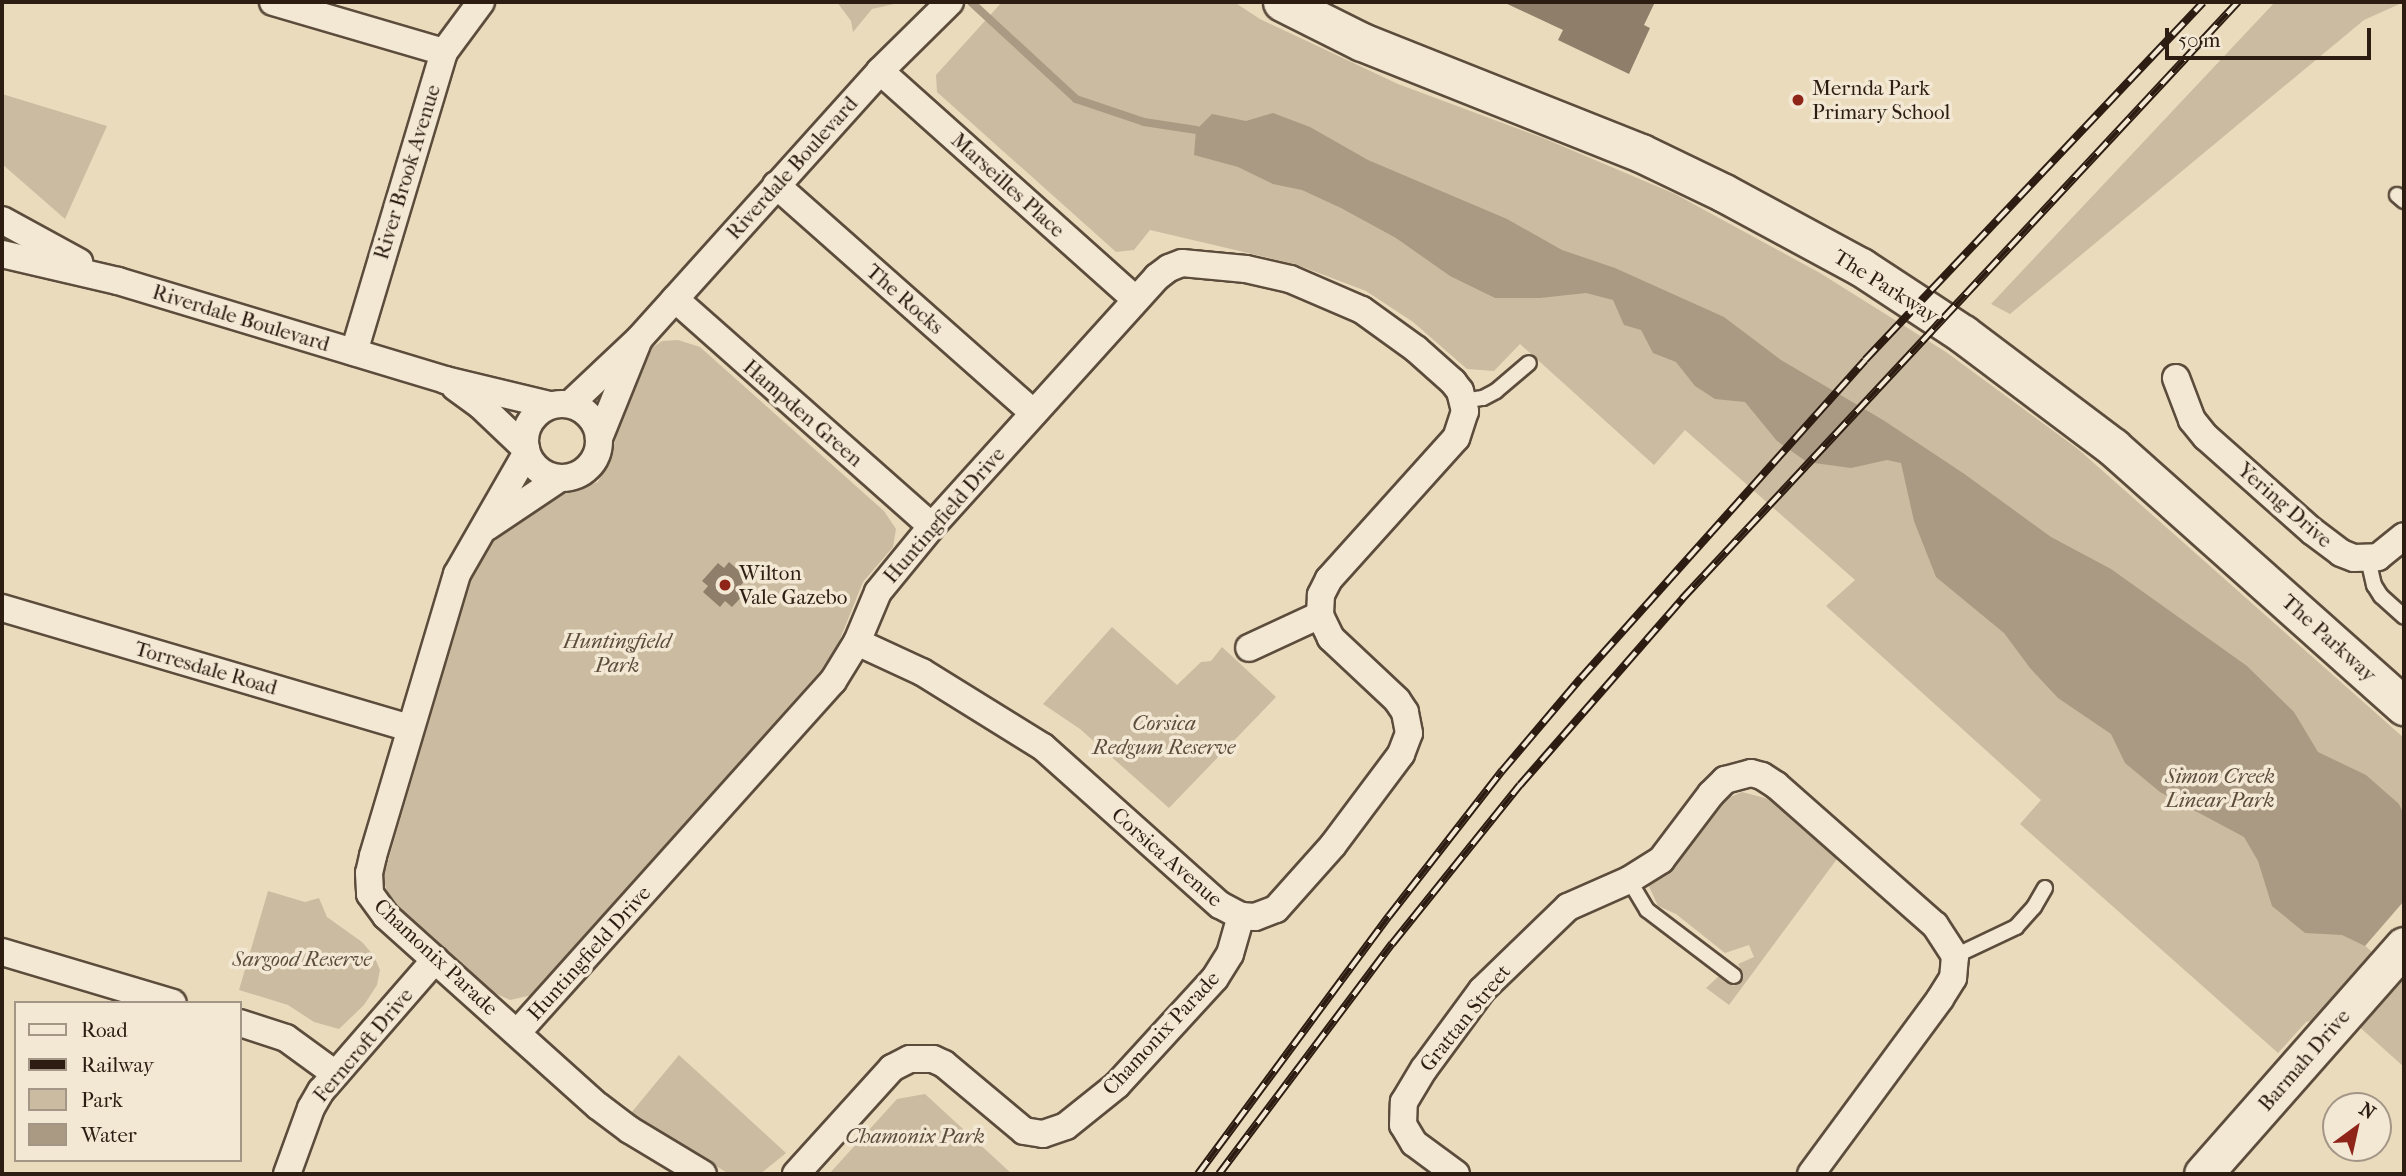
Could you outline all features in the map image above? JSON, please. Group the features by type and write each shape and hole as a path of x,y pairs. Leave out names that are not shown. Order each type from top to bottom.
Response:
{"street":[{"path":"273,2 444,52"},
{"name":"River Brook Avenue","path":"354,352 444,52 481,2"},
{"name":"Riverdale Boulevard","path":"2,254 118,281 445,380 560,405 639,339 880,71 950,2"},
{"name":"The Parkway","path":"1282,2 1375,47 1641,153 1724,193 1861,267 1963,334 2113,447 2404,706"},
{"name":"Marseilles Place","path":"880,71 1136,300"},
{"name":"The Rocks","path":"776,185 1034,413"},
{"name":"Riverdale Boulevard","path":"2,220 34,240 118,281"},
{"name":"Huntingfield Drive","path":"517,1033 833,681 857,642 882,586 932,526 1168,268 1182,263 1246,269 1290,279 1362,310 1398,335 1453,382 1463,401"},
{"name":"Hampden Green","path":"675,299 932,526"},
{"name":"Riverdale Boulevard","path":"599,438 639,339"},
{"name":"Yering Drive","path":"2176,378 2192,421 2206,437 2326,542 2341,553 2368,559"},
{"name":"Riverdale Boulevard","path":"445,380 480,405 526,452"},
{"path":"1249,648 1320,615 1319,604 1329,579 1456,438 1464,420 1463,401"},
{"path":"560,405 590,416 599,438 593,462 573,476 560,478 542,472 526,452 527,428 540,411 560,405"},
{"name":"Chamonix Parade","path":"526,452 457,574 373,856 368,886 375,904 611,1116 703,1174"},
{"name":"Chamonix Parade","path":"480,533 560,478"},
{"path":"2368,559 2389,551 2404,536"},
{"name":"Torresdale Road","path":"2,608 410,728"},
{"name":"Corsica Avenue","path":"857,642 922,672 1042,747 1220,905 1241,916 1266,914 1285,899 1354,820 1407,742 1409,723 1405,712 1381,683 1331,638 1320,615"},
{"name":"Grattan Street","path":"1456,1174 1414,1143 1407,1134 1402,1114 1410,1090 1482,990 1502,969 1568,907 1629,880 1661,860 1711,794 1726,780 1738,774 1762,776 1935,925 1955,956"},
{"name":"Chamonix Parade","path":"796,1174 892,1068 910,1059 933,1059 944,1064 1024,1131 1043,1134 1066,1126 1117,1085 1215,978 1230,954 1241,916"},
{"path":"2,952 166,1001"},
{"name":"Barmah Drive","path":"2203,1174 2396,955"},
{"path":"1811,1174 1940,999 1953,978 1955,956"},
{"name":"Ferncroft Drive","path":"287,1174 311,1108 334,1073 435,960"},
{"path":"242,1024 286,1038 334,1073"}],"lane":[{"path":"1463,401 1483,398 1496,391 1530,363"},
{"path":"2368,559 2374,585 2381,596 2404,617"},
{"path":"1629,880 1647,910 1734,976"},
{"path":"1955,956 2016,927 2034,907 2045,888"}],"green space":[{"path":"837,2 903,2 872,9 853,32 851,21"},
{"name":"Simon Creek Linear Park","path":"1002,2 1234,2 1260,19 1398,84 1543,138 1675,194 1820,273 1946,352 2078,449 2404,738 2404,901 2366,946 2376,955 2320,1019 2306,1022 2278,1053 2020,824 2041,800 1826,606 1855,580 1685,430 1654,465 1520,344 1494,371 1467,369 1413,322 1366,291 1295,264 1150,230 1134,250 1116,252 937,92 936,75"},
{"path":"2275,2 2404,2 2364,20 2010,314 1991,304"},
{"path":"2,94 107,126 65,219 2,164"},
{"name":"Huntingfield Park","path":"678,340 700,347 884,511 896,529 893,547 863,582 836,649 821,670 539,988 532,995 510,1000 488,990 389,898 383,878 473,571 491,543 515,518 549,499 598,482 610,457 634,379 646,352 662,341"},
{"name":"Corsica Redgum Reserve","path":"1112,627 1177,685 1201,662 1211,661 1222,647 1276,697 1169,808 1080,729 1043,704"},
{"path":"1742,792 1769,799 1837,859 1729,1005 1706,988 1719,976 1734,986 1743,973 1738,964 1754,957 1749,945 1725,953 1676,914 1658,906 1647,882 1723,800"},
{"name":"Sargood Reserve","path":"268,891 305,902 319,898 327,917 362,942 374,956 380,970 377,985 364,1005 339,1029 314,1022 288,1005 239,990"},
{"path":"2399,975 2404,980 2404,1067 2355,1023"},
{"path":"679,1055 786,1153 760,1174 729,1174 631,1113"},
{"name":"Chamonix Park","path":"925,1094 1012,1174 829,1174 897,1099"}],"water":[{"path":"1273,113 1310,127 1368,160 1507,219 1562,250 1615,268 1724,317 1781,360 1883,420 1963,473 2051,537 2111,569 2247,666 2294,712 2318,752 2366,775 2399,804 2404,815 2404,980 2365,946 2342,935 2305,933 2272,906 2258,861 2244,837 2160,792 2125,763 2111,734 2058,698 2030,668 2004,633 1936,577 1914,521 1901,463 1887,460 1851,468 1807,462 1777,441 1745,402 1715,399 1695,386 1676,362 1653,353 1641,330 1624,325 1613,300 1586,293 1540,298 1495,298 1450,276 1396,238 1341,208 1302,190 1273,184 1238,167 1194,155 1196,130 1212,114 1246,121"}],"pier":[{"path":"2404,901 2404,980 2365,946"}],"building":[{"path":"1503,2 1655,2 1644,25 1650,28 1629,74 1558,40 1563,30"},
{"name":"Wilton Vale Gazebo","path":"729,562 747,578 741,585 748,590 732,607 725,601 720,607 703,592 708,586 702,581 718,563 724,568"}],"waterway":[{"path":"971,2 1076,99 1144,122 1196,130"}],"railway":[{"path":"1198,1174 1389,916 1502,771 1581,678 1865,360 2203,2"},
{"path":"1219,1174 1392,944 1520,785 1682,599 2238,2"}],"place":[{"name":"Mernda Park Primary School","path":"1798,100"},
{"name":"Wilton Vale Gazebo","path":"725,585"}]}
